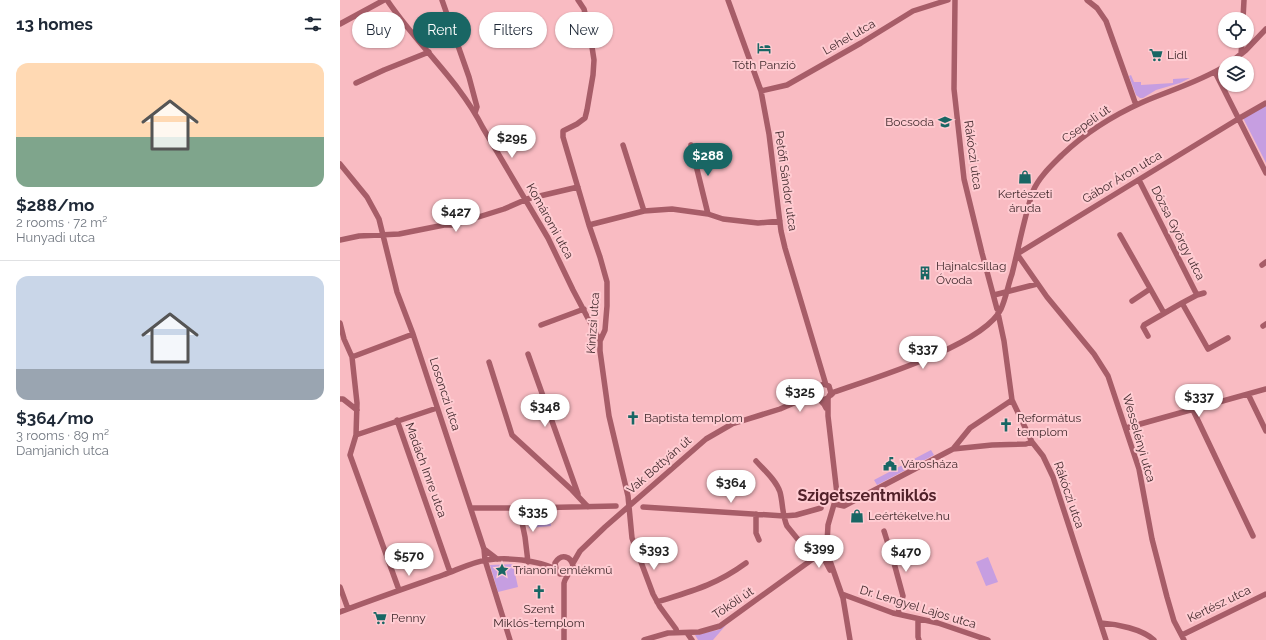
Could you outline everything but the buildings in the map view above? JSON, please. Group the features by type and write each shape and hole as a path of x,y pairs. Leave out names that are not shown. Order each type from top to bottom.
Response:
{"street":[{"path":"340,24 386,0"},
{"name":"Komáromi utca","path":"386,0 467,99 548,238 600,341"},
{"path":"442,0 469,77 477,107 475,113"},
{"name":"Kinizsi utca","path":"578,0 584,9 594,60 586,114 582,121 566,129 563,134 569,159 607,282 605,330 600,341 605,388 610,416 628,496 632,538 642,567 657,602 676,629 677,633"},
{"name":"Petőfi Sándor utca","path":"728,0 761,92 769,134 780,221 790,267 820,366 828,385"},
{"name":"Lehel utca","path":"761,92 787,85 861,43 912,11 948,0"},
{"name":"Rákóczi utca","path":"955,0 954,89 964,179 998,311 1004,341 1012,400 1032,442 1043,456 1053,477 1106,640"},
{"path":"1087,0 1097,8 1106,21 1136,105"},
{"path":"1243,12 1244,0"},
{"path":"1239,56 1266,29"},
{"path":"1241,48 1241,54"},
{"path":"356,83 429,52"},
{"name":"Csepeli út","path":"998,311 1006,292 1017,254 1031,196 1039,180 1057,160 1076,142 1106,121 1136,105 1190,84 1218,70"},
{"path":"1215,72 1266,173"},
{"name":"Gábor Áron utca","path":"1017,254 1266,103"},
{"path":"623,145 644,211"},
{"path":"691,145 708,214"},
{"name":"Losonczi utca","path":"340,164 367,197 378,219 397,292 413,334 471,508 510,640"},
{"name":"Dózsa György utca","path":"1138,180 1197,295"},
{"path":"340,240 360,236 400,234 444,224 453,225 464,220 504,209 526,199 578,187"},
{"path":"589,225 644,211 677,209 708,214 723,220 758,223 780,221"},
{"path":"1120,235 1164,313"},
{"name":"Wesselényi utca","path":"1017,254 1037,284 1094,354 1108,376 1139,469 1152,539 1167,597 1174,621 1183,637"},
{"path":"994,295 1037,284"},
{"path":"1132,301 1150,289"},
{"name":"Dózsa György utca","path":"1148,336 1143,326 1182,303 1204,293"},
{"path":"1182,303 1208,349 1228,338"},
{"path":"541,325 584,309"},
{"path":"820,400 829,397 834,392 913,364 948,349 985,327 994,320 998,311"},
{"path":"340,323 342,340 352,357 356,391 356,435 350,455 399,590"},
{"path":"352,357 413,334"},
{"path":"528,354 579,497"},
{"path":"489,362 512,435 588,507"},
{"name":"Petőfi Sándor utca","path":"817,387 820,366"},
{"path":"828,416 824,404 816,396 817,387 828,385 842,386 859,383"},
{"path":"828,385 831,390 828,416 837,490 828,525 827,543 834,575 842,594 850,640"},
{"name":"Vak Bottyán út","path":"780,409 806,397 817,387"},
{"path":"1126,428 1266,389"},
{"path":"1248,394 1266,431"},
{"path":"340,399 343,399 357,410"},
{"name":"Vak Bottyán út","path":"573,563 580,551 586,545 712,435 732,424 813,399 820,400"},
{"path":"953,449 970,428 1012,400"},
{"path":"356,435 397,420 437,408"},
{"path":"1193,410 1253,536"},
{"name":"Madách Imre utca","path":"397,420 450,572"},
{"path":"834,504 844,506 953,449 992,445 1026,444 1032,442"},
{"path":"756,461 778,487 787,526 813,558"},
{"path":"471,508 616,506"},
{"path":"642,506 784,516 796,515 821,508"},
{"path":"519,508 528,562"},
{"path":"756,514 756,533 759,540"},
{"path":"884,531 903,596 898,614"},
{"path":"827,543 821,553 834,575"},
{"name":"Vak Bottyán út","path":"568,557 586,545"},
{"path":"484,549 497,559"},
{"name":"Tököli út","path":"644,640 668,633 687,633 710,630 720,626 821,553"},
{"path":"340,612 450,572 497,559 541,563 555,562 562,557 568,557 573,563 572,569 568,573 565,580 564,640"},
{"path":"555,562 556,569"},
{"path":"657,602 700,589 716,582 731,574 746,562"},
{"path":"541,563 556,569 560,574 564,591"},
{"path":"560,574 568,573"},
{"path":"340,587 348,609"},
{"name":"Dr. Lengyel Lajos utca","path":"842,594 898,614 938,623 988,640"},
{"name":"Kertész utca","path":"1183,637 1266,594"},
{"path":"918,619 919,640"},
{"path":"1101,623 1125,626 1150,636 1154,640"},
{"path":"687,633 692,640"}],"shaded area":[{"path":"1131,75 1134,82 1141,82 1141,85 1173,83 1173,79 1190,78 1180,83 1156,90 1143,98 1140,98 1136,95 1129,76"},
{"path":"1266,104 1266,163 1243,118"},
{"path":"931,450 934,455 877,485 874,480"},
{"path":"550,514 551,526 529,528 528,516"},
{"path":"988,557 998,582 986,586 976,562"},
{"path":"513,564 518,587 498,592 490,565"},
{"path":"726,625 713,640 698,640 695,635 718,630"}],"place":[{"name":"Tóth Panzió","path":"764,48"},
{"name":"Lidl","path":"1156,55"},
{"name":"Bocsoda","path":"945,122"},
{"name":"Kertészeti áruda","path":"1025,177"},
{"name":"Hajnalcsillag Óvoda","path":"925,273"},
{"name":"Baptista templom","path":"633,418"},
{"name":"Református templom","path":"1006,425"},
{"name":"Városháza","path":"890,464"},
{"name":"Leértékelve.hu","path":"857,516"},
{"name":"Trianoni emlékmű","path":"502,570"},
{"name":"Szent Miklós-templom","path":"539,592"},
{"name":"Penny","path":"380,618"}],"district":[{"name":"Szigetszentmiklós","path":"867,495"}]}
